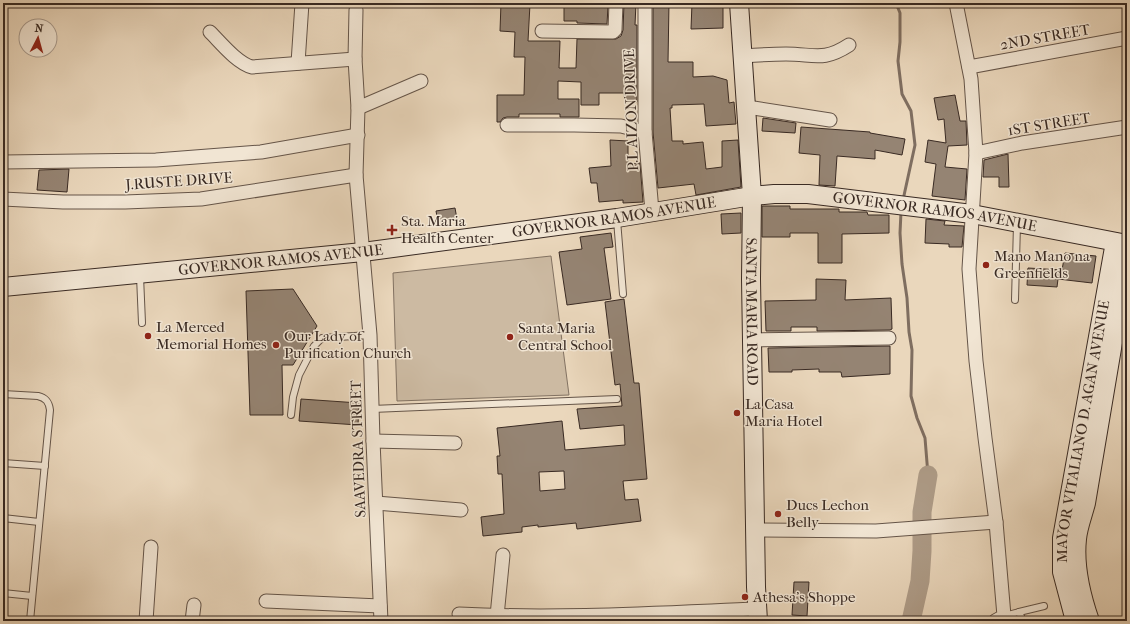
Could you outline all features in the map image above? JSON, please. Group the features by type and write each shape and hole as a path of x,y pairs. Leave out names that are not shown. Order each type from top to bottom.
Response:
{"main road":[{"name":"SANTA MARIA ROAD","path":"739,3 752,196 752,340 756,587 758,615"},
{"name":"GOVERNOR RAMOS AVENUE","path":"3,287 363,252 617,218 652,211 774,194 808,194 886,202 972,214 1121,243"},
{"name":"MAYOR VITALIANO D. AGAN AVENUE","path":"1076,621 1062,572 1070,538 1121,243"},
{"name":"MAYOR VITALIANO D. AGAN AVENUE","path":"1090,621 1084,602 1070,538 1086,503 1127,259"}],"street":[{"path":"298,63 302,3"},
{"path":"542,31 612,32 615,30 616,3"},
{"path":"956,3 969,67 975,134 976,153 969,269 978,376 996,522 999,619"},
{"name":"P.L AIZON DRIVE","path":"645,7 646,132 652,211"},
{"name":"SAAVEDRA STREET","path":"356,10 355,59 358,108 356,175 370,336 381,621"},
{"path":"210,32 246,66 252,67 355,59"},
{"name":"2ND STREET","path":"969,67 1127,38"},
{"path":"743,56 786,54 828,56 837,53 849,45"},
{"path":"358,108 421,81"},
{"path":"747,107 830,120"},
{"path":"507,126 574,124 620,126 646,132"},
{"name":"1ST STREET","path":"976,153 1022,143 1127,127"},
{"path":"3,162 104,162 171,159 261,152 358,135"},
{"name":"J.RUSTE DRIVE","path":"3,199 63,202 125,202 201,199 356,175"},
{"path":"752,340 889,338"},
{"path":"373,441 455,443"},
{"path":"376,503 461,510"},
{"path":"755,530 876,531 996,522"},
{"path":"146,621 151,547"},
{"path":"497,616 503,555"},
{"path":"266,601 380,606"},
{"path":"192,621 194,605"},
{"path":"459,614 572,617 758,615"}],"lane":[{"path":"617,218 623,294"},
{"path":"1015,300 1017,223"},
{"path":"140,274 142,323"},
{"path":"292,415 293,397 299,375 314,346 322,338 370,336"},
{"path":"3,394 38,396 47,400 50,410 30,621"},
{"path":"372,409 617,399"},
{"path":"3,463 44,466"},
{"path":"3,518 39,522"},
{"path":"3,593 32,596"},
{"path":"999,619 1044,606"},
{"path":"1020,612 1023,621"}],"shaded area":[{"path":"551,256 569,395 397,401 393,273"}],"building":[{"path":"501,3 530,4 528,41 560,41 559,68 576,68 577,39 616,39 621,36 623,30 624,3 636,3 635,25 637,25 637,102 625,102 624,93 599,93 599,105 581,105 581,82 558,81 558,99 579,99 579,117 560,117 560,114 519,114 519,117 507,117 503,118 500,122 497,122 497,95 524,95 525,57 514,57 515,32 500,31"},
{"path":"564,3 584,3 584,6 608,6 607,24 564,21"},
{"path":"653,3 669,3 668,62 693,62 693,77 713,76 727,80 729,103 734,102 736,124 706,126 704,104 672,105 672,108 670,108 672,141 683,141 683,144 703,142 706,169 722,167 722,141 738,140 741,187 696,195 694,184 658,188 653,132"},
{"path":"692,3 723,3 723,28 691,29"},
{"path":"955,95 960,121 966,121 967,145 948,146 945,167 967,169 965,200 932,196 936,164 925,162 928,140 946,143 944,119 938,120 934,98"},
{"path":"763,118 796,123 795,133 762,131"},
{"path":"801,127 870,132 905,139 902,155 875,150 875,159 837,156 835,186 819,185 820,155 799,153"},
{"path":"610,140 628,141 628,164 640,163 643,202 623,203 623,200 599,202 597,183 591,183 589,168 611,166"},
{"path":"1008,154 1009,187 999,187 999,177 983,177 984,160"},
{"path":"69,169 67,192 37,190 39,170"},
{"path":"762,206 790,206 790,209 839,209 839,212 867,212 868,215 889,215 889,233 842,234 842,263 818,263 818,233 790,233 790,237 762,237"},
{"path":"455,208 457,219 438,222 436,211"},
{"path":"741,213 741,233 722,234 721,214"},
{"path":"926,219 945,221 944,225 964,226 962,247 949,247 949,244 925,243"},
{"path":"611,233 613,247 604,248 611,299 567,305 559,252 582,249 580,237"},
{"path":"1065,253 1096,256 1092,283 1058,279 1057,287 1027,285 1028,268 1062,270"},
{"path":"816,279 846,280 845,300 891,298 892,329 817,331 817,327 791,327 791,331 766,331 765,301 816,300"},
{"name":"Our Lady of Purification Church","path":"293,289 317,326 293,365 282,365 283,415 250,415 246,291"},
{"path":"624,299 634,383 639,383 647,479 623,481 625,500 638,499 641,521 577,529 576,523 538,527 538,525 522,527 522,532 483,536 481,517 504,514 502,474 498,474 497,456 500,456 497,428 562,421 565,450 625,445 624,425 580,429 577,409 622,406 620,384 615,385 605,302","holes":["564,471 565,489 540,491 539,472"]},
{"path":"890,346 890,374 842,377 841,372 819,372 819,369 792,370 792,372 769,372 768,348"},
{"path":"301,399 359,403 358,425 299,421"},
{"path":"794,582 809,582 807,616 792,615"}],"waterway":[{"path":"896,3 900,13 900,42 898,61 902,94 911,111 915,145 903,200"},
{"path":"901,212 900,233 902,264 912,350 911,396 917,418 925,438 928,475"},
{"path":"911,621 920,581 922,512 928,475"}],"place":[{"name":"Sta. Maria Health Center","path":"392,230"},
{"name":"Mano Mano na Greenfields","path":"986,265"},
{"name":"La Merced Memorial Homes","path":"148,336"},
{"name":"Santa Maria Central School","path":"510,337"},
{"name":"Our Lady of Purification Church","path":"276,345"},
{"name":"La Casa Maria Hotel","path":"737,413"},
{"name":"Ducs Lechon Belly","path":"778,514"},
{"name":"Athesa's Shoppe","path":"745,597"}]}
